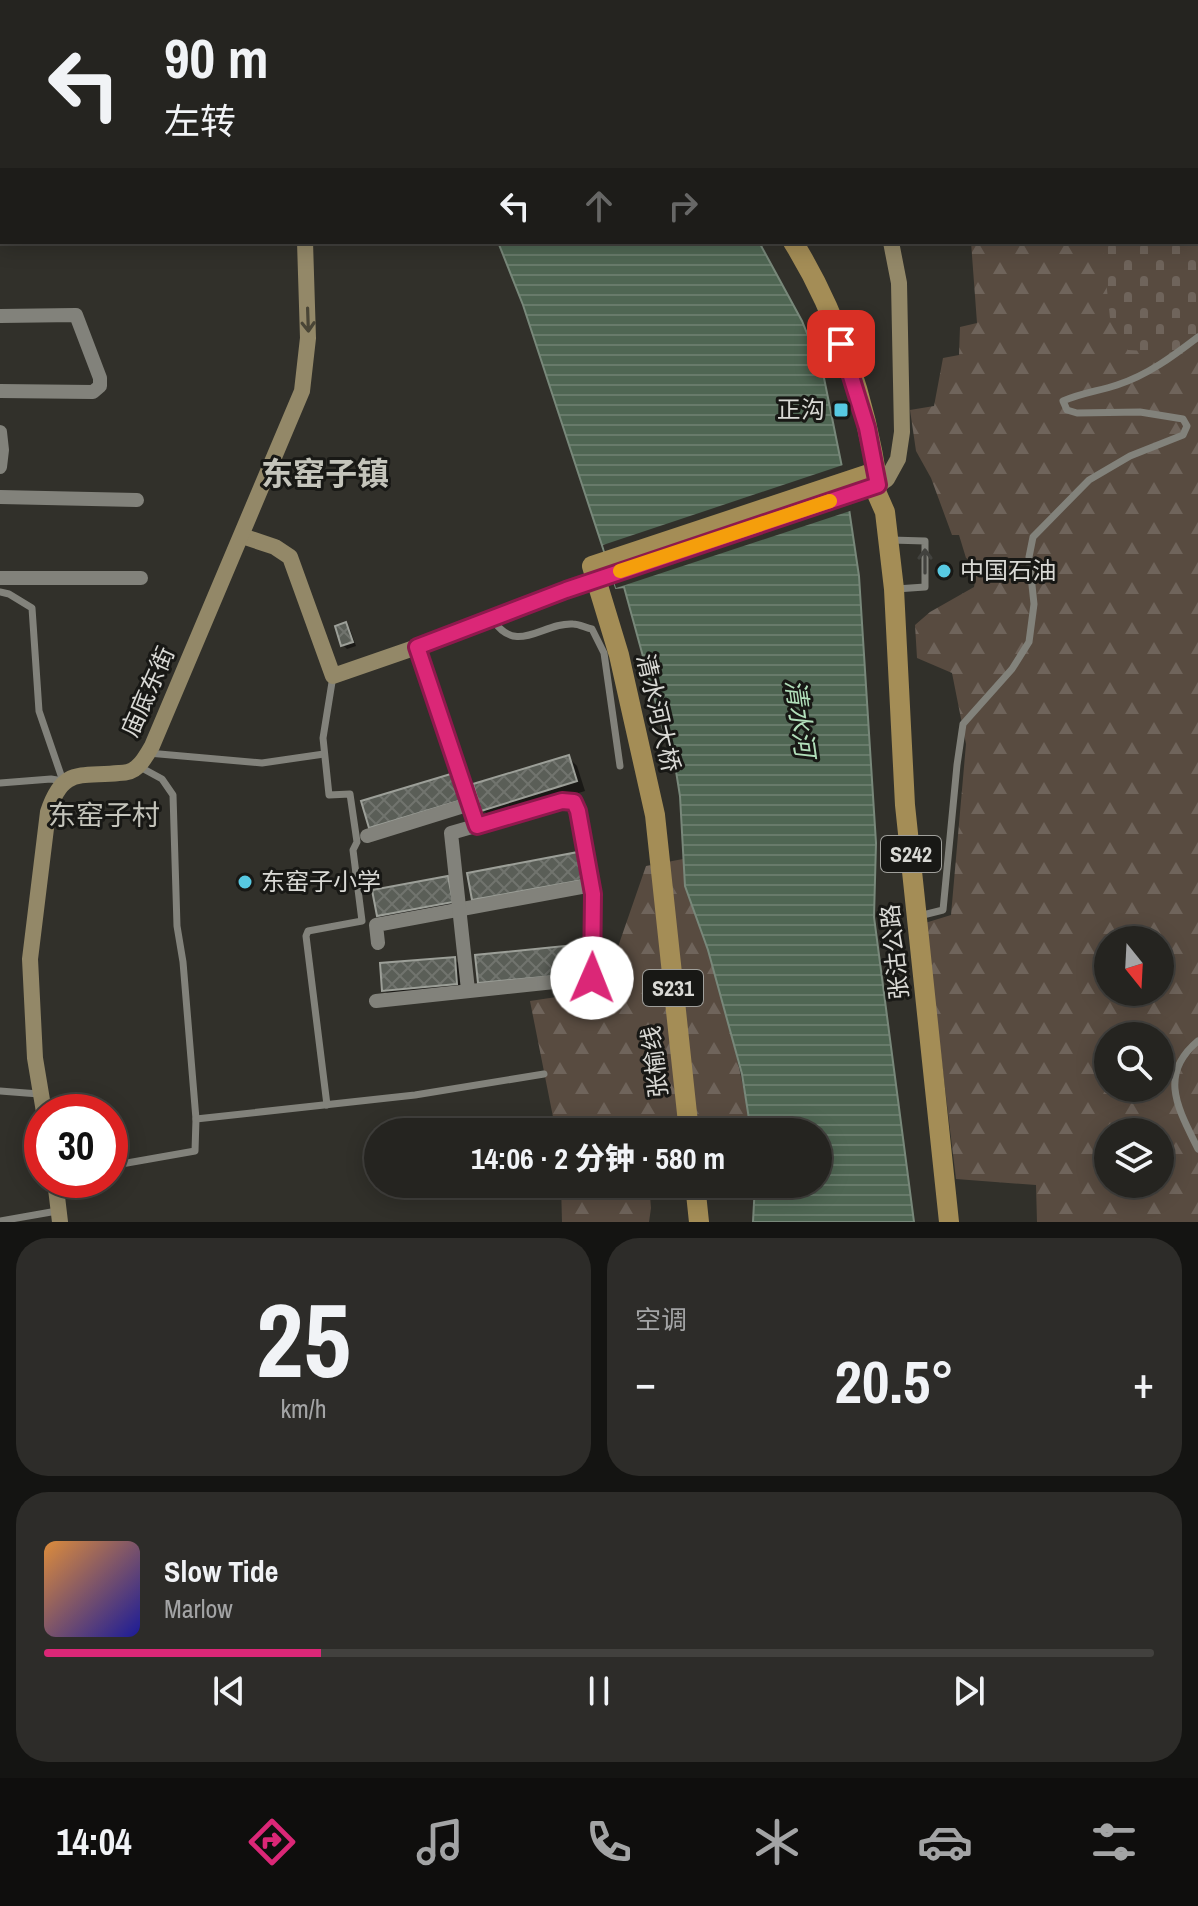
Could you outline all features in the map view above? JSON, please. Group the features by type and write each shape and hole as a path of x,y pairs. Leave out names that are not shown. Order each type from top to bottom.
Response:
{"main road":[{"path":"784,244 827,327 873,482"},
{"path":"794,244 812,273 834,323 859,400 873,482"},
{"path":"602,575 847,488 873,482"},
{"name":"张沽公路","path":"873,482 885,512 889,540 905,805 949,1222"},
{"name":"清水河大桥","path":"602,575 639,739 658,844"},
{"name":"张榆线","path":"658,844 687,1118"},
{"path":"696,1198 699,1222"}],"street":[{"name":"庙底东街","path":"63,781 80,775 128,772 143,760 302,391 308,338 305,244"},
{"path":"873,482 884,463 893,431 894,331 891,282 882,244"},
{"path":"873,482 887,479 898,459 902,432 899,283 891,244"},
{"path":"0,316 76,315 100,378 100,386 93,392 0,391"},
{"path":"0,432 0,467"},
{"path":"0,497 137,500"},
{"path":"242,536 275,547 290,557 333,676 566,590 584,569 602,575"},
{"path":"0,578 141,578"},
{"path":"417,647 477,826"},
{"path":"41,1094 35,1058 30,959 48,812 55,791 63,781"},
{"path":"376,1001 592,978 592,885 574,802 562,801 451,833 468,990"},
{"path":"367,836 470,804"},
{"path":"378,943 376,925 592,885"}],"lane":[{"path":"918,917 943,910 963,724 1012,669 1029,642 1034,604 1029,557 1033,537 1089,480 1130,456 1183,435 1187,426 1183,419 1140,412 1077,413 1067,410 1063,401 1078,394 1119,385 1158,367 1198,337"},
{"path":"889,540 925,541 925,587 894,589"},
{"path":"0,592 32,608 39,711 63,781 0,783"},
{"path":"492,618 501,632 509,635 528,636 572,623 592,629 604,653 620,766"},
{"path":"327,1105 306,936 308,931 362,921 353,850 357,842 350,794 329,795 324,754 324,722 333,676"},
{"path":"143,760 262,763 324,754"},
{"path":"128,1163 195,1151 196,1119 183,962 177,926 173,795 143,760"},
{"path":"1198,1041 1184,1052 1175,1070 1174,1091 1198,1149"},
{"path":"196,1119 415,1095 544,1074"},
{"path":"0,1091 41,1094"},
{"path":"0,1221 59,1216"}],"green space":[{"path":"971,244 1198,244 1198,1222 1037,1222 1036,1185 956,1179 925,923 951,915 966,744 952,673 917,658 915,625 930,612 974,587 978,565 966,558 959,535 952,535 931,478 916,451 910,410 934,406 943,358 959,355 960,327 977,323"},
{"path":"1102,244 1198,244 1198,354 1128,350 1110,318"},
{"path":"683,859 690,896 733,1042 749,1118 553,1118 530,1001 603,990 646,866"},
{"path":"561,1198 650,1198 649,1222 562,1222"}],"water":[{"name":"清水河","path":"499,244 760,244 802,321 823,373 845,482 859,576 876,843 874,917 914,1222 753,1222 754,1198 832,1198 832,1118 749,1118 742,1074 708,950 685,886 680,796 671,740 665,737 624,587 616,588 523,305"}],"pier":[{"path":"846,464 853,510 616,588 603,545"}],"building":[{"path":"346,622 353,642 341,646 335,626"},
{"path":"569,755 577,781 481,811 473,784"},
{"path":"454,773 462,800 369,828 361,801"},
{"path":"578,852 583,880 472,900 467,873"},
{"path":"448,876 453,902 377,916 372,890"},
{"path":"584,944 587,973 478,983 475,955"},
{"path":"455,957 457,984 382,991 380,963"}],"slow traffic":[{"path":"620,571 830,501"}],"place":[{"name":"正沟","path":"841,410"},
{"name":"中国石油","path":"944,571"},
{"name":"东窑子小学","path":"245,882"}],"district":[{"name":"东窑子镇","path":"325,474"},
{"name":"东窑子村","path":"104,815"}],"route":[{"path":"592,978 593,894 574,802 562,801 477,826 417,647 566,590 878,485 867,428 841,344"}]}
